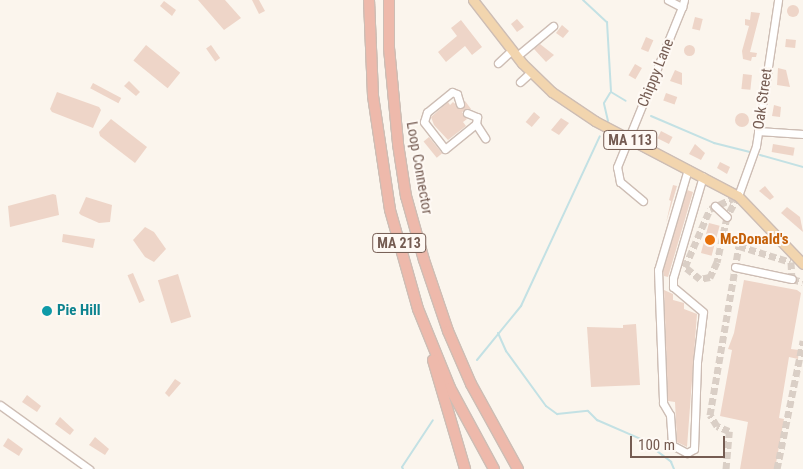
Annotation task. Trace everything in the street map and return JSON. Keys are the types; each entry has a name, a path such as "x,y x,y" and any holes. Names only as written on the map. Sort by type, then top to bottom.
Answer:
{"highway":[{"name":"MA 213","path":"369,0 373,96 379,151 390,210 418,309 450,388 494,469"},
{"name":"Loop Connector","path":"389,0 388,48 398,144 406,196 424,260 448,331 471,384 518,469"},
{"path":"418,309 465,469"}],"main road":[{"name":"MA 113","path":"473,0 531,72 578,111 738,196 803,264"}],"street":[{"name":"Chippy Lane","path":"643,201 618,178 617,167 683,3 668,0"},
{"name":"Oak Street","path":"738,196 754,159 778,0"},
{"path":"498,62 553,26"},
{"path":"520,82 531,72"},
{"path":"460,104 457,94 452,92 427,112 424,122 445,149 476,121"},
{"path":"467,113 476,121 485,138"},
{"path":"758,131 803,134"},
{"path":"688,169 658,270 663,403 670,415 672,445 687,453 694,449 696,362 703,312 673,286 673,278 703,176"},
{"path":"715,206 727,217"},
{"path":"735,267 792,279"},
{"path":"0,405 89,469"}],"building":[{"path":"198,0 225,0 241,18 224,30"},
{"path":"252,0 259,0 265,11 259,14"},
{"path":"164,1 176,10 172,16 160,6"},
{"path":"791,5 795,5 799,11 795,17 791,17 787,13 787,9"},
{"path":"751,12 760,13 750,52 757,53 756,57 752,57 751,61 743,59 742,51 749,26 745,25 745,19 750,20"},
{"path":"695,17 703,19 700,31 692,29"},
{"path":"517,19 524,27 517,32 511,24"},
{"path":"461,20 482,47 472,55 465,46 446,62 438,52 457,36 451,28"},
{"path":"562,25 569,31 563,38 556,33"},
{"path":"646,37 653,40 648,52 641,49"},
{"path":"786,39 796,40 795,48 785,47"},
{"path":"540,44 554,55 546,62 534,49"},
{"path":"689,44 695,50 689,56 683,50"},
{"path":"146,45 180,73 168,88 133,61"},
{"path":"211,45 220,58 215,62 206,48"},
{"path":"635,64 642,68 635,79 628,75"},
{"path":"778,68 786,70 790,87 777,85"},
{"path":"675,70 682,73 682,85 670,81"},
{"path":"743,74 752,75 750,90 741,89"},
{"path":"129,81 140,92 136,96 124,86"},
{"path":"93,83 121,98 118,103 90,88"},
{"path":"57,92 99,107 101,110 93,128 52,112 50,109"},
{"path":"666,93 677,97 675,105 663,101"},
{"path":"465,101 471,109 462,112 467,119 463,122 466,126 448,140 434,125 431,117 448,102 450,105 453,102 461,109"},
{"path":"774,105 781,107 780,117 772,116"},
{"path":"534,112 540,117 532,127 526,122"},
{"path":"739,113 745,113 749,120 745,127 739,127 735,123 735,117"},
{"path":"561,118 569,123 559,135 551,130"},
{"path":"111,119 147,147 135,163 100,136 99,132"},
{"path":"661,131 673,137 669,144 657,138"},
{"path":"429,137 442,153 437,158 424,141"},
{"path":"695,144 705,153 701,160 689,154"},
{"path":"773,144 795,148 793,156 772,152"},
{"path":"720,162 730,167 727,174 717,168"},
{"path":"673,185 677,186 666,223 671,201 669,200"},
{"path":"765,186 774,197 770,200 759,191"},
{"path":"687,190 693,192 668,277 664,276 663,271"},
{"path":"53,194 56,195 59,215 10,227 8,206"},
{"path":"86,197 112,205 110,222 99,223 79,213"},
{"path":"787,207 800,217 803,232 781,213"},
{"name":"McDonald's","path":"709,223 720,226 712,256 701,253"},
{"path":"145,227 154,232 166,249 154,262 145,257 133,240"},
{"path":"63,234 95,239 93,248 62,242"},
{"path":"133,273 145,301 139,303 127,275"},
{"path":"178,274 191,317 171,323 158,280"},
{"path":"744,280 797,290 801,293 791,349 799,350 798,359 789,357 779,418 784,419 775,469 740,469 748,422 720,416 732,350 728,349 734,333"},
{"path":"664,290 673,294 673,300 684,303 684,309 697,314 687,447 677,442 675,402 668,401"},
{"path":"636,324 640,385 591,387 587,327 623,328 623,325"},
{"path":"175,379 181,383 169,397 165,393"},
{"path":"27,395 41,406 37,412 22,402"},
{"path":"60,417 74,430 70,435 55,424"},
{"path":"95,437 109,449 105,455 89,445"},
{"path":"8,438 23,449 19,456 3,446"}],"waterway":[{"path":"583,0 607,22 611,92 626,101"},
{"path":"608,121 604,103 610,93"},
{"path":"651,116 714,143 750,152"},
{"path":"477,360 521,306 600,136"},
{"path":"760,155 803,167"},
{"path":"498,333 506,351 546,406 557,414 588,411 597,420 641,439 671,462 674,469"},
{"path":"403,469 402,467 433,420"}],"tunnel":[{"path":"738,196 727,217 717,262 710,277 700,279 685,267 710,209 738,196"},
{"path":"726,469 729,431 717,426 710,415 739,246 791,262 792,279 803,282"},
{"path":"777,469 803,341"}],"place":[{"name":"McDonald's","path":"710,240"},
{"name":"Pie Hill","path":"47,311"}]}
